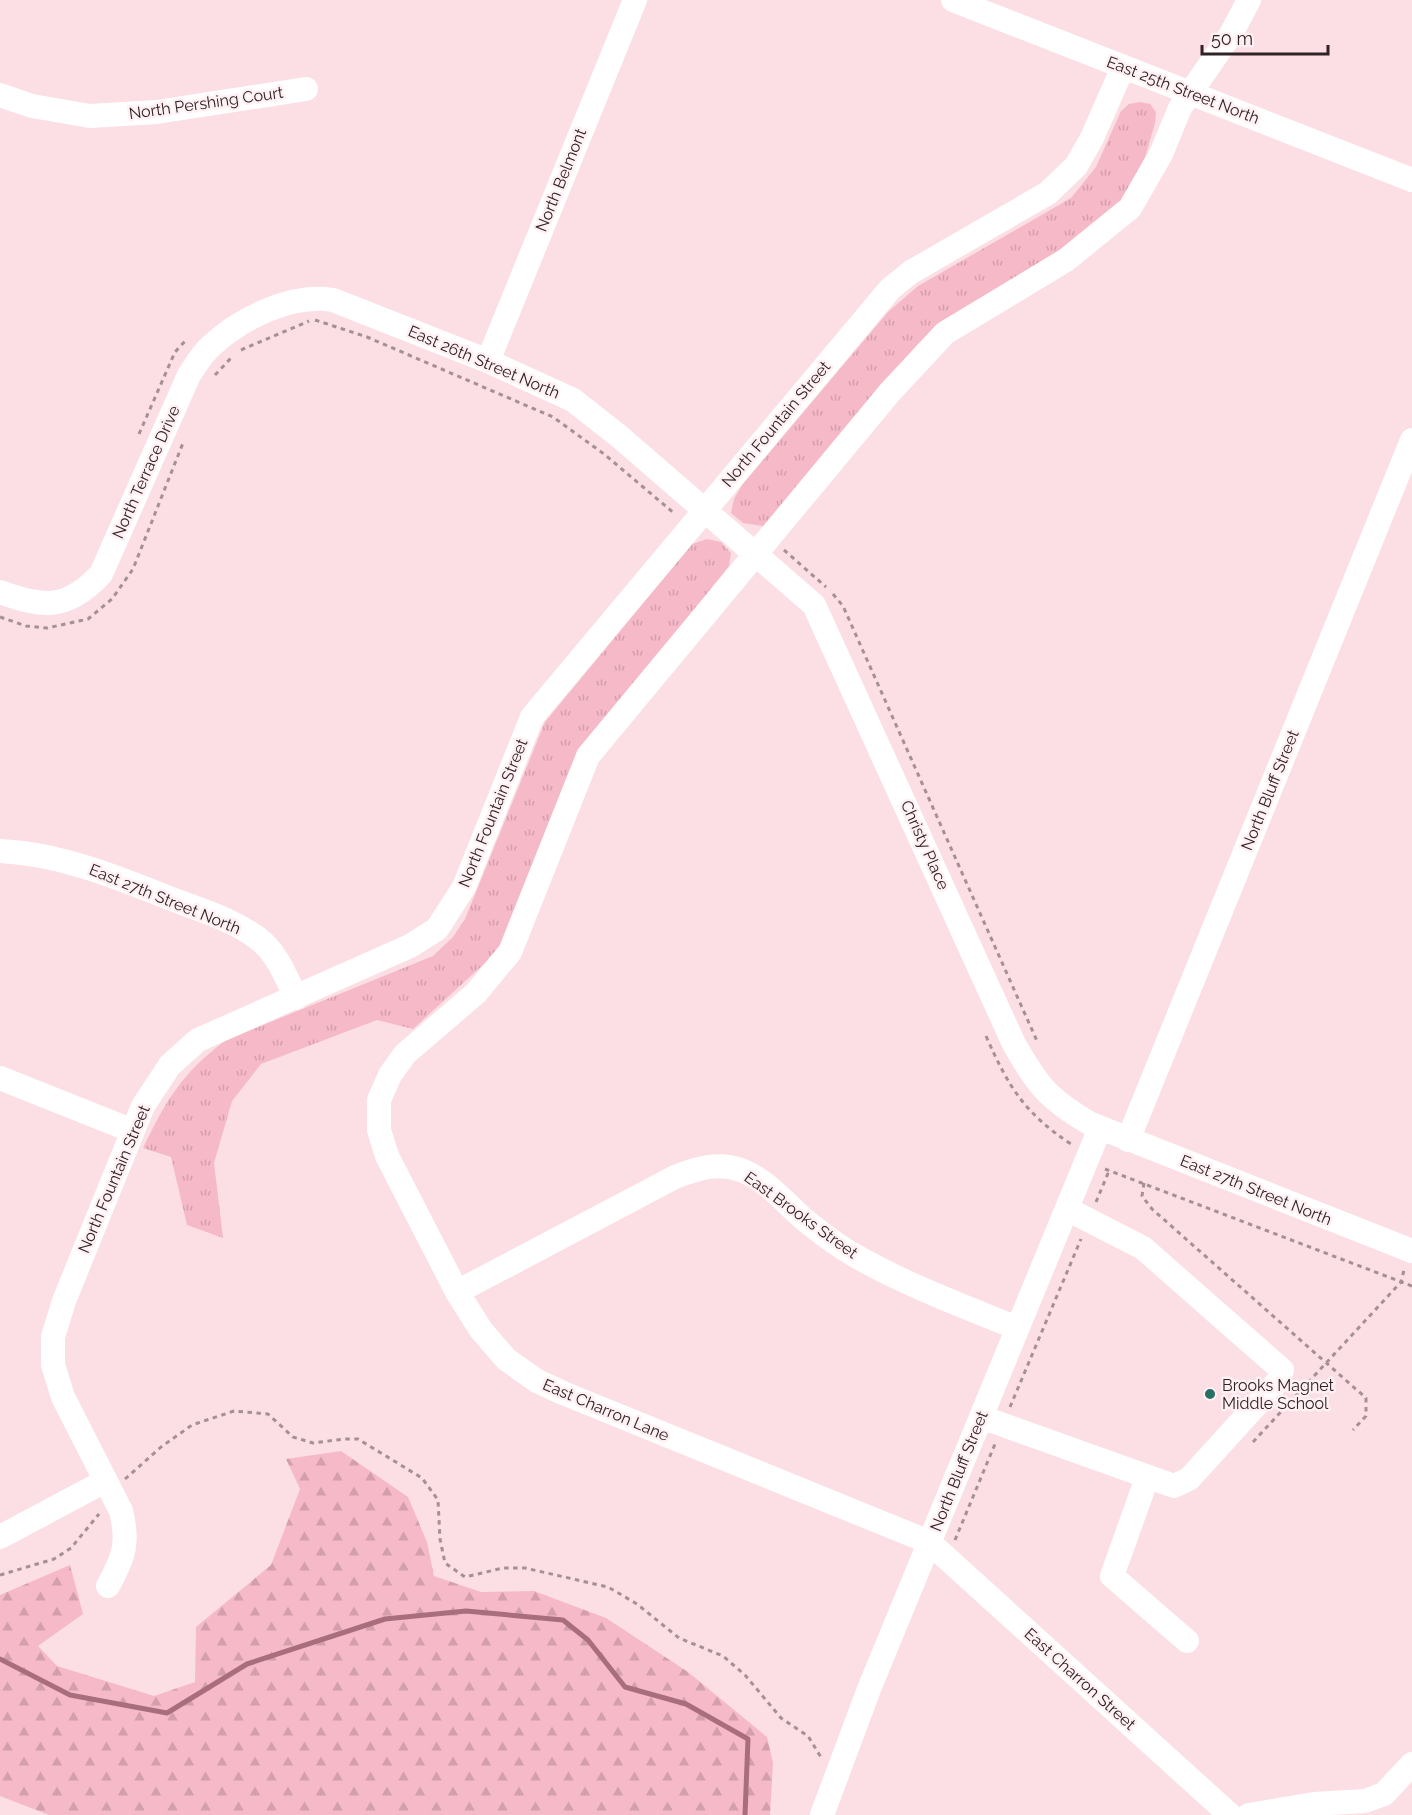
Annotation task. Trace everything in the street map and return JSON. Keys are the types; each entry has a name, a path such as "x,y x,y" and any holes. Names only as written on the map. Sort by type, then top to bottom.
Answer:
{"street":[{"name":"North Belmont","path":"488,361 635,0"},
{"name":"East 25th Street North","path":"953,0 1412,180"},
{"path":"762,546 891,392 945,333 1066,260 1130,208 1161,154 1180,108 1231,34 1249,0"},
{"name":"North Fountain Street","path":"108,1586 123,1559 126,1531 113,1481 63,1397 53,1365 53,1337 64,1301 143,1106 170,1065 198,1041 410,946 437,929 464,887 532,717 890,289 911,272 1048,193 1076,166 1092,138 1123,67"},
{"name":"North Pershing Court","path":"0,95 32,106 90,116 157,112 306,89"},
{"name":"East 26th Street North","path":"239,325 297,300 316,297 333,300 488,361 573,400 697,519 762,546"},
{"name":"North Terrace Drive","path":"0,592 45,604 61,602 83,593 102,574 189,375 209,347 239,325"},
{"name":"North Bluff Street","path":"1128,1140 1412,440"},
{"name":"East Charron Lane","path":"762,546 588,756 510,952 476,993 405,1054 379,1100 379,1130 387,1156 457,1292 481,1330 506,1359 537,1381 941,1543"},
{"name":"Christy Place","path":"762,546 814,605 1014,1044 1037,1083 1064,1108 1100,1128"},
{"name":"East 27th Street North","path":"0,851 28,852 98,870 226,920 256,937 275,955 296,998"},
{"path":"0,1078 133,1131"},
{"name":"North Bluff Street","path":"822,1815 869,1689 941,1543 992,1421 1017,1328 1100,1128"},
{"name":"East 27th Street North","path":"1100,1128 1412,1251"},
{"name":"East Brooks Street","path":"457,1292 675,1177 701,1167 724,1165 743,1171 763,1183 806,1221 853,1255 918,1287 1017,1328"},
{"path":"992,1421 1174,1486 1189,1479 1258,1406 1279,1380 1282,1370 1143,1248 1066,1209"},
{"path":"1147,1478 1112,1576 1186,1641"},
{"path":"0,1537 113,1481"},
{"name":"East Charron Street","path":"941,1543 1230,1815"},
{"path":"1249,1815 1314,1804 1365,1801 1383,1794 1412,1764"}],"path":[{"path":"214,376 236,352 312,319 368,337 552,417 697,519"},
{"path":"138,436 175,352 189,338"},
{"path":"0,617 26,626 47,628 88,619 112,599 133,569 184,439"},
{"path":"762,546 819,578 843,606 1039,1045"},
{"path":"982,1026 1009,1085 1043,1126 1109,1171 1412,1286"},
{"path":"941,1543 992,1421 1089,1220 1109,1171"},
{"path":"1143,1184 1142,1196 1152,1209 1366,1398 1366,1416 1353,1430"},
{"path":"113,1481 192,1425 234,1411 268,1414 293,1437 313,1443 344,1438 358,1439 422,1478 438,1500 440,1539 446,1563 465,1577 503,1568 525,1568 608,1587 637,1604 679,1638 723,1656 746,1675 781,1718 808,1736 822,1757 825,1768"},
{"path":"0,1575 54,1559 71,1548 102,1511"}],"green space":[{"path":"1140,102 1150,104 1156,112 1155,123 1145,158 1129,195 1061,255 936,329 917,345 768,527 743,523 731,513 734,499 742,485 888,312 918,286 1071,198 1096,167 1121,111 1129,104"},
{"path":"707,539 721,542 731,553 729,566 581,751 502,943 485,963 413,1029 377,1020 261,1064 232,1101 214,1163 223,1238 187,1225 171,1157 143,1148 168,1101 186,1076 226,1040 433,956 453,937 465,919 545,722 692,544"},
{"path":"341,1451 408,1497 427,1542 434,1576 481,1592 534,1591 606,1618 688,1672 767,1737 773,1763 770,1815 49,1815 0,1796 0,1595 70,1565 83,1614 38,1646 57,1666 154,1696 195,1682 196,1627 271,1565 300,1489 286,1459"}],"waterway":[{"path":"0,1659 70,1695 167,1713 247,1664 385,1619 466,1611 563,1620 588,1640 625,1687 686,1704 748,1739 745,1815"}],"place":[{"name":"Brooks Magnet Middle School","path":"1210,1394"}]}
